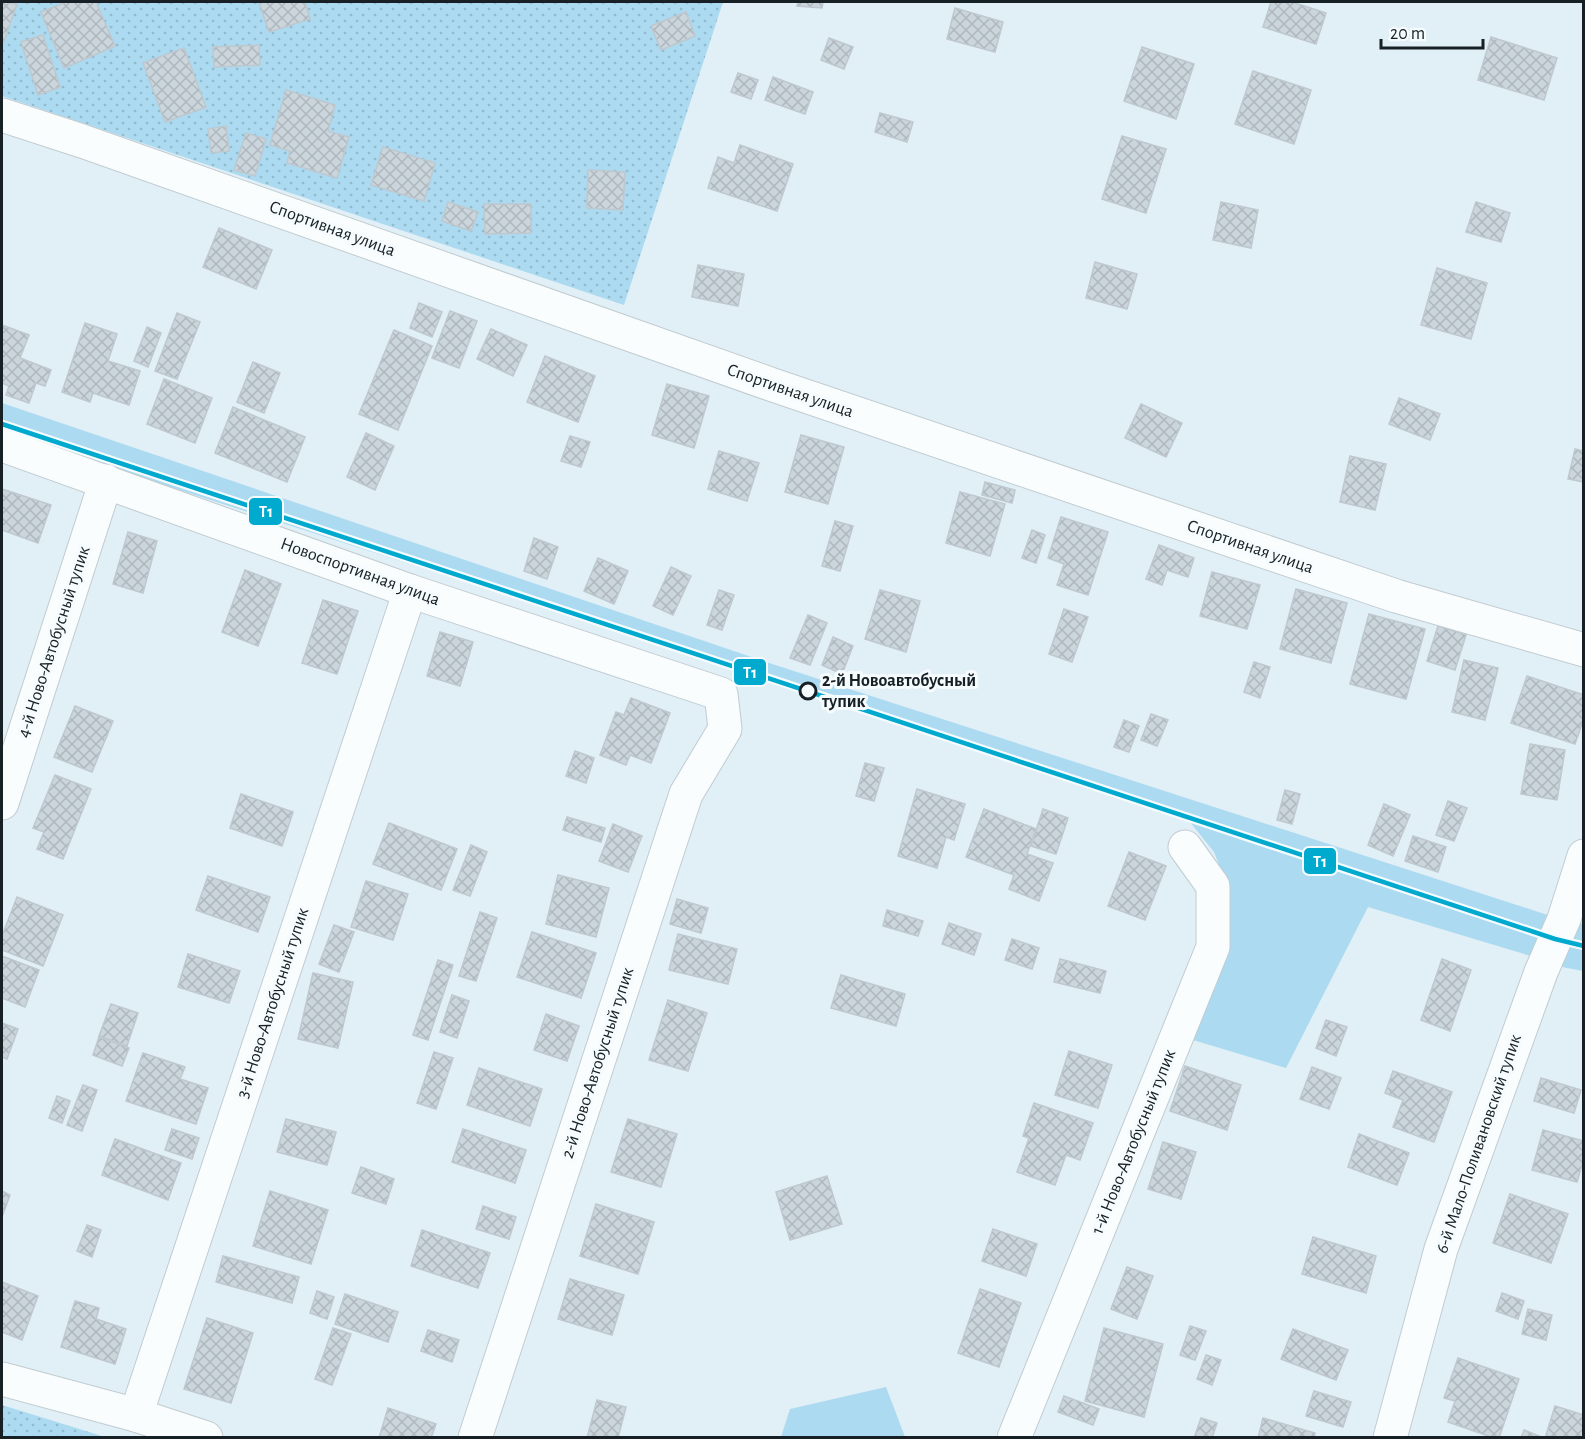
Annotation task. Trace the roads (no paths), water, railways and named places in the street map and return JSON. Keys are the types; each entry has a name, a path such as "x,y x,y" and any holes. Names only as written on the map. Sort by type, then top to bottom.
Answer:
{"street":[{"name":"Спортивная улица","path":"2,115 82,141 773,385 1396,596 1584,650"},
{"name":"Новоспортивная улица","path":"2,445 410,591 720,694"},
{"name":"4-й Ново-Автобусный тупик","path":"2,803 106,481"},
{"name":"3-й Ново-Автобусный тупик","path":"136,1415 410,591"},
{"name":"2-й Ново-Автобусный тупик","path":"475,1437 686,794 725,729 720,694"},
{"name":"1-й Ново-Автобусный тупик","path":"1014,1437 1213,947 1213,886 1185,847"},
{"name":"6-й Мало-Поливановский тупик","path":"1390,1437 1442,1249 1541,972 1564,919 1584,856"},
{"path":"2,1379 136,1415 206,1437"}],"place":[{"name":"2-й Новоавтобусный тупик","path":"808,691"}]}
